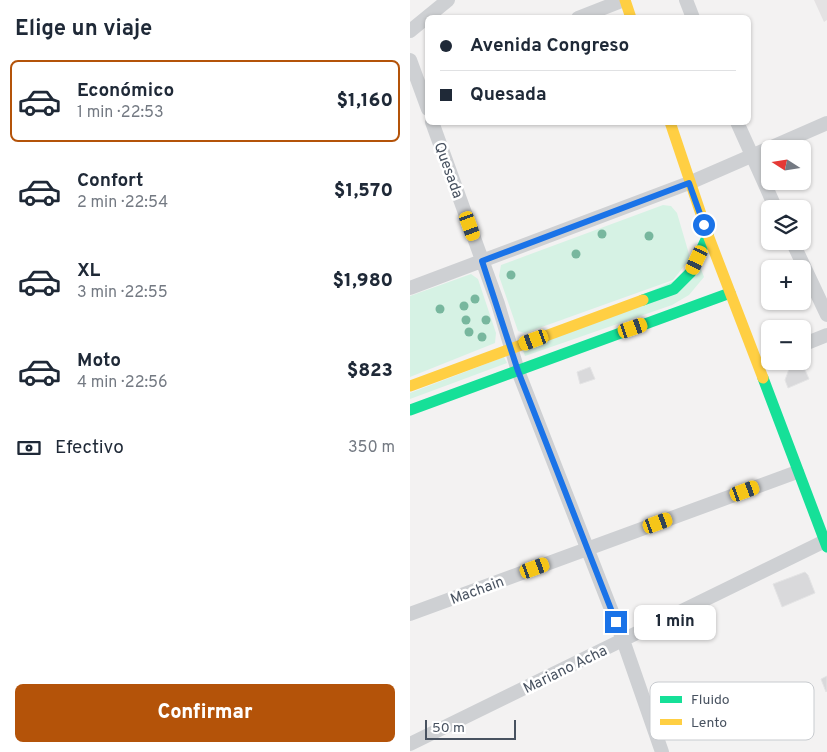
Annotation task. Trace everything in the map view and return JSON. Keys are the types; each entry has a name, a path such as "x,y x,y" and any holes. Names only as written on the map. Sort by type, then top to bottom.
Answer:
{"main road":[{"path":"624,0 631,15"},
{"path":"671,125 682,155 689,183 756,366 826,543"},
{"path":"410,386 674,289 691,272 708,235"},
{"path":"410,410 730,293"}],"street":[{"path":"430,15 448,0"},
{"path":"586,15 624,0"},
{"path":"686,0 692,15"},
{"path":"410,31 425,19"},
{"path":"410,60 425,99"},
{"path":"410,288 689,183 827,124"},
{"name":"Quesada","path":"433,125 482,261 518,371 588,548 650,718"},
{"path":"738,125 772,200"},
{"path":"796,250 827,315"},
{"path":"811,341 827,335"},
{"path":"756,366 761,364"},
{"name":"Machain","path":"410,614 798,472"},
{"name":"Mariano Acha","path":"410,744 826,543"},
{"name":"Quesada","path":"658,740 662,752"}],"shaded area":[{"path":"814,0 827,0 827,20 824,22"}],"green space":[{"path":"663,205 671,206 677,213 689,254 689,260 673,280 525,333 518,331 499,276 501,265"},
{"path":"701,269 704,277 689,295 672,305 525,356 522,348"},
{"path":"471,274 478,279 496,333 495,343 410,377 410,296"},
{"path":"504,357 507,363 410,399 410,393"}],"building":[{"path":"590,367 595,379 580,384 577,372"},
{"path":"789,370 805,370 809,379 788,388 785,380"},
{"path":"805,572 815,593 782,607 773,584"},
{"path":"827,676 827,691 826,692 821,679"}],"traffic: fast":[{"path":"643,300 674,289 691,272 708,235"},
{"path":"410,410 730,293"},
{"path":"763,378 827,547"}],"traffic: slow":[{"path":"625,0 630,15"},
{"path":"671,125 708,235 763,378"},
{"path":"410,386 643,300"}],"route":[{"path":"616,622 518,371 498,304 482,261 689,183 704,225"}]}
